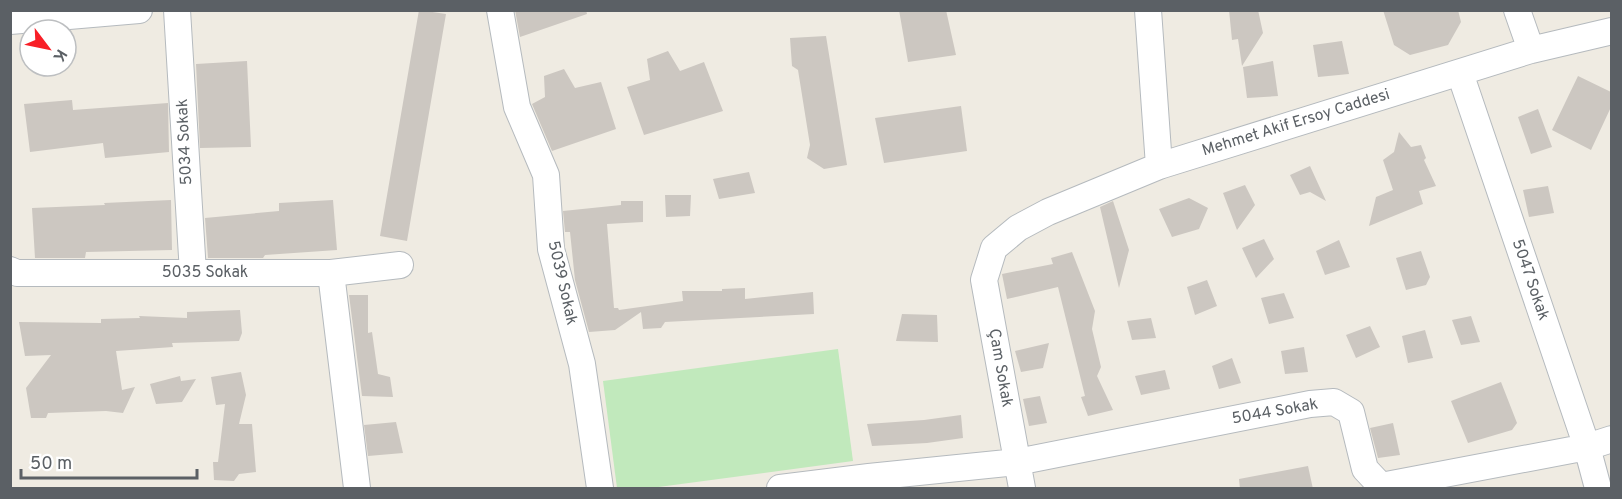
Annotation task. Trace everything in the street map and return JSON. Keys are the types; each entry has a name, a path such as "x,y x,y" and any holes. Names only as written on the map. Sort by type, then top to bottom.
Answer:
{"street":[{"path":"10,21 139,10"},
{"name":"5034 Sokak","path":"177,10 193,273"},
{"name":"5039 Sokak","path":"500,10 517,107 546,175 551,249 582,364 600,489"},
{"path":"1148,10 1159,166"},
{"path":"1517,10 1531,50"},
{"name":"Mehmet Akif Ersoy Caddesi","path":"994,248 1018,228 1048,212 1159,166 1531,50 1611,31"},
{"name":"5047 Sokak","path":"1460,73 1587,447 1598,489"},
{"name":"Çam Sokak","path":"994,248 984,280 1022,489"},
{"name":"5035 Sokak","path":"10,270 17,273 331,273 400,265"},
{"path":"331,273 357,489"},
{"name":"5044 Sokak","path":"1017,462 1310,404 1334,402 1351,412 1365,469 1381,486 1587,447"},
{"path":"1587,447 1611,439"},
{"path":"780,489 869,477 1017,462"}],"green space":[{"path":"838,349 853,461 651,488 617,488 603,381"}],"building":[{"path":"419,10 446,14 407,241 380,236"},
{"path":"515,10 586,10 587,14 520,37"},
{"path":"899,10 946,10 956,55 908,62"},
{"path":"1229,10 1258,10 1263,33 1242,66 1238,39 1232,40"},
{"path":"1383,10 1458,10 1461,22 1448,45 1410,55 1394,45"},
{"path":"826,36 847,165 824,169 807,158 810,145 798,70 792,66 790,38"},
{"path":"1342,41 1349,74 1318,77 1313,45"},
{"path":"668,51 680,71 704,62 723,111 644,135 627,87 650,80 647,59"},
{"path":"247,61 251,147 200,148 196,64"},
{"path":"1273,61 1278,96 1247,98 1243,67"},
{"path":"564,69 575,88 601,82 616,129 552,151 532,104 545,97 544,76"},
{"path":"1578,76 1611,92 1611,107 1591,150 1552,130"},
{"path":"72,100 73,110 168,103 169,152 105,158 103,143 30,152 24,104"},
{"path":"961,106 967,151 884,163 875,118"},
{"path":"1538,109 1552,147 1531,154 1518,117"},
{"path":"1399,132 1411,147 1421,145 1426,158 1424,160 1436,186 1419,191 1423,204 1369,226 1376,197 1393,190 1383,160 1394,152"},
{"path":"1310,166 1326,201 1310,192 1300,195 1290,175"},
{"path":"749,172 755,193 719,199 713,179"},
{"path":"1245,185 1255,205 1237,230 1223,193"},
{"path":"1548,186 1554,213 1529,217 1523,190"},
{"path":"665,195 691,195 690,216 666,217"},
{"path":"1189,198 1208,208 1199,229 1172,237 1159,209"},
{"path":"171,200 172,250 86,252 85,258 35,258 32,208"},
{"path":"333,200 337,250 265,255 263,258 208,258 205,218 279,211 279,203"},
{"path":"621,201 643,201 643,222 607,224 614,308 619,310 683,301 682,291 722,291 722,289 745,288 745,299 813,292 814,314 665,322 661,328 643,329 641,312 615,330 589,332 575,280 570,232 565,232 563,211 621,205"},
{"path":"1113,201 1129,250 1119,288 1100,207"},
{"path":"1264,239 1274,259 1256,278 1242,248"},
{"path":"1339,240 1350,267 1325,275 1316,251"},
{"path":"1421,251 1430,277 1426,285 1406,290 1396,258"},
{"path":"1072,252 1095,311 1092,329 1101,367 1097,376 1113,410 1088,416 1081,397 1085,396 1058,287 1007,299 1002,274 1053,264 1051,258"},
{"path":"1207,280 1217,306 1195,315 1187,287"},
{"path":"1284,293 1294,318 1269,324 1261,298"},
{"path":"349,295 368,295 368,333 372,332 378,374 390,377 393,397 362,396"},
{"path":"240,310 242,333 239,341 172,343 173,347 116,351 122,390 135,387 123,413 106,411 48,413 46,418 31,418 26,388 51,355 25,356 19,322 101,323 101,319 140,318 139,316 187,318 187,312"},
{"path":"902,314 937,315 938,342 896,341"},
{"path":"1471,316 1480,342 1461,345 1452,320"},
{"path":"1151,318 1156,338 1132,340 1127,321"},
{"path":"1370,326 1380,347 1356,358 1346,335"},
{"path":"1425,330 1433,358 1408,363 1402,336"},
{"path":"1049,343 1043,368 1021,372 1015,351"},
{"path":"1304,347 1308,372 1285,374 1281,351"},
{"path":"1232,358 1241,383 1219,389 1212,366"},
{"path":"1165,370 1170,389 1141,395 1135,376"},
{"path":"241,372 246,395 239,424 252,424 256,472 239,474 234,481 214,480 213,462 218,462 225,404 216,405 211,377"},
{"path":"180,376 181,381 196,379 182,402 156,404 150,384"},
{"path":"1501,382 1517,423 1512,430 1468,443 1451,401"},
{"path":"1040,396 1047,423 1029,426 1023,399"},
{"path":"961,415 963,438 927,443 872,446 867,424 924,420"},
{"path":"396,422 403,453 368,456 364,425"},
{"path":"1393,423 1400,455 1378,458 1370,428"},
{"path":"1308,466 1313,489 1240,489 1239,479"}]}
